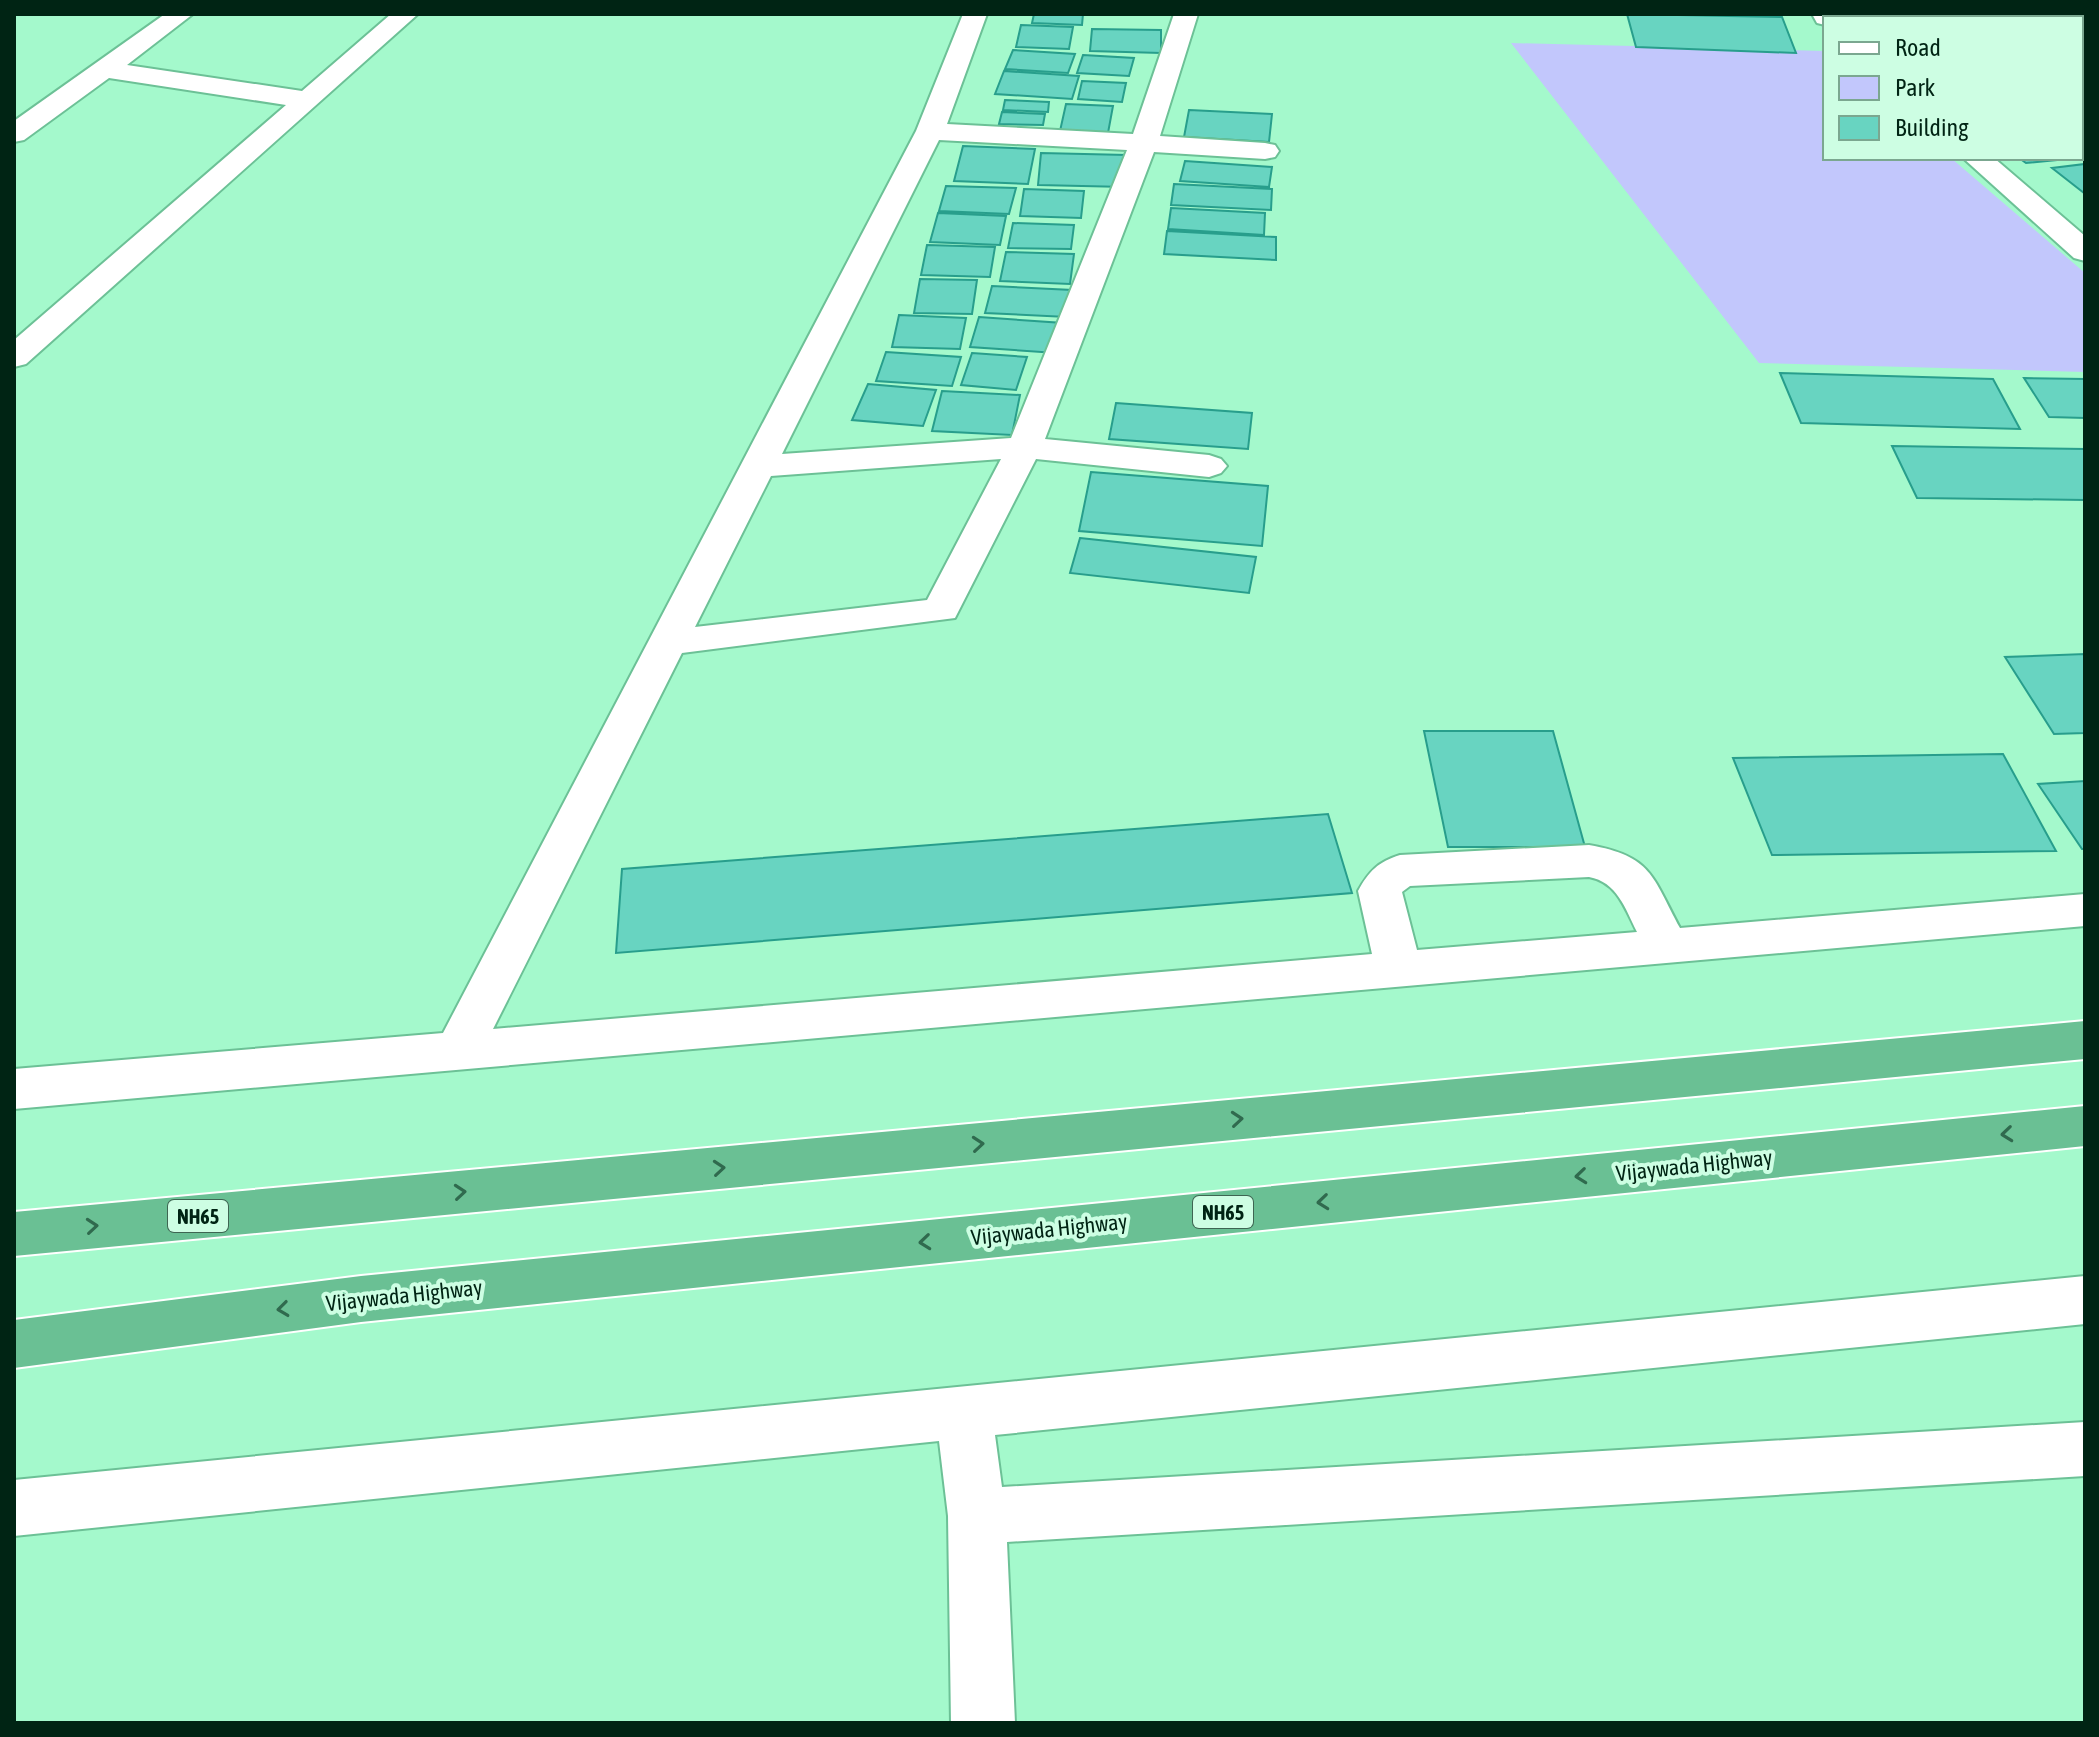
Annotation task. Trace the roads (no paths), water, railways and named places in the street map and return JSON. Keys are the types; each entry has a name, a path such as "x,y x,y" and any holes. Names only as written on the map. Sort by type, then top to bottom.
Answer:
{"highway":[{"name":"NH65","path":"14,1234 2085,1040"},
{"name":"Vijaywada Highway","path":"14,1344 361,1299 2085,1126"}],"street":[{"path":"14,134 181,14"},
{"path":"14,357 406,14"},
{"path":"459,1048 930,131 975,14"},
{"path":"668,642 941,610 1025,447 1144,143 1186,14"},
{"path":"102,69 309,100"},
{"path":"930,131 1265,151"},
{"path":"1979,160 2085,252"},
{"path":"759,466 1025,447 1209,466"},
{"path":"1398,969 1380,891 1386,881 1400,871 1589,861 1612,865 1631,878 1667,946"},
{"path":"14,1089 459,1048 2085,910"},
{"path":"14,1508 2085,1300"},
{"path":"964,1412 977,1516 983,1723"},
{"path":"977,1516 2085,1449"}]}
